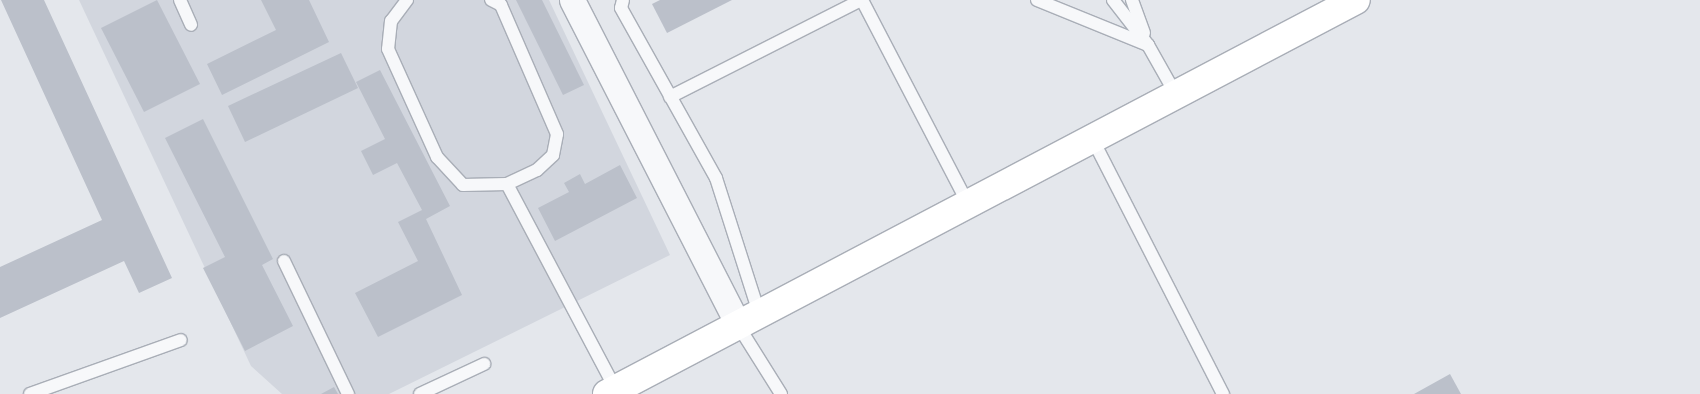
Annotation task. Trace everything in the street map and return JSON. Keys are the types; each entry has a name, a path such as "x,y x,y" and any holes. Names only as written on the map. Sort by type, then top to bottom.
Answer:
{"main road":[{"path":"612,392 750,321 1175,93 1356,0"}],"street":[{"path":"572,0 750,321"}],"lane":[{"path":"180,0 191,25"},
{"path":"407,0 391,21 388,48 437,158 464,185 507,184 537,170 553,155 557,134 501,6 491,0"},
{"path":"623,0 621,8 716,178 750,321 782,394"},
{"path":"670,97 862,0 968,204"},
{"path":"1038,0 1148,45"},
{"path":"1112,0 1148,45 1175,93"},
{"path":"1132,0 1148,45"},
{"path":"1092,138 1222,394"},
{"path":"507,184 612,392"},
{"path":"284,261 348,394"},
{"path":"30,394 182,340"},
{"path":"420,394 484,364"}],"shaded area":[{"path":"79,0 549,0 670,255 389,394 282,394 251,366"}],"building":[{"path":"1,0 44,0 172,278 139,293 124,261 0,318 0,267 102,220"},
{"path":"157,0 200,84 144,112 101,28"},
{"path":"261,0 309,0 329,42 222,95 207,64 276,30"},
{"path":"516,0 542,0 584,85 563,95"},
{"path":"660,0 732,0 667,33 652,4"},
{"path":"341,53 358,88 245,142 228,106"},
{"path":"380,70 450,206 426,219 462,295 378,337 355,293 418,261 398,222 422,210 397,163 373,175 361,151 385,139 356,82"},
{"path":"203,119 273,259 262,265 293,326 245,351 203,268 225,257 165,138"},
{"path":"620,165 637,198 555,241 538,208 569,192 564,183 580,174 585,184"},
{"path":"1450,374 1461,394 1414,394"},
{"path":"334,387 338,394 321,394"}]}
